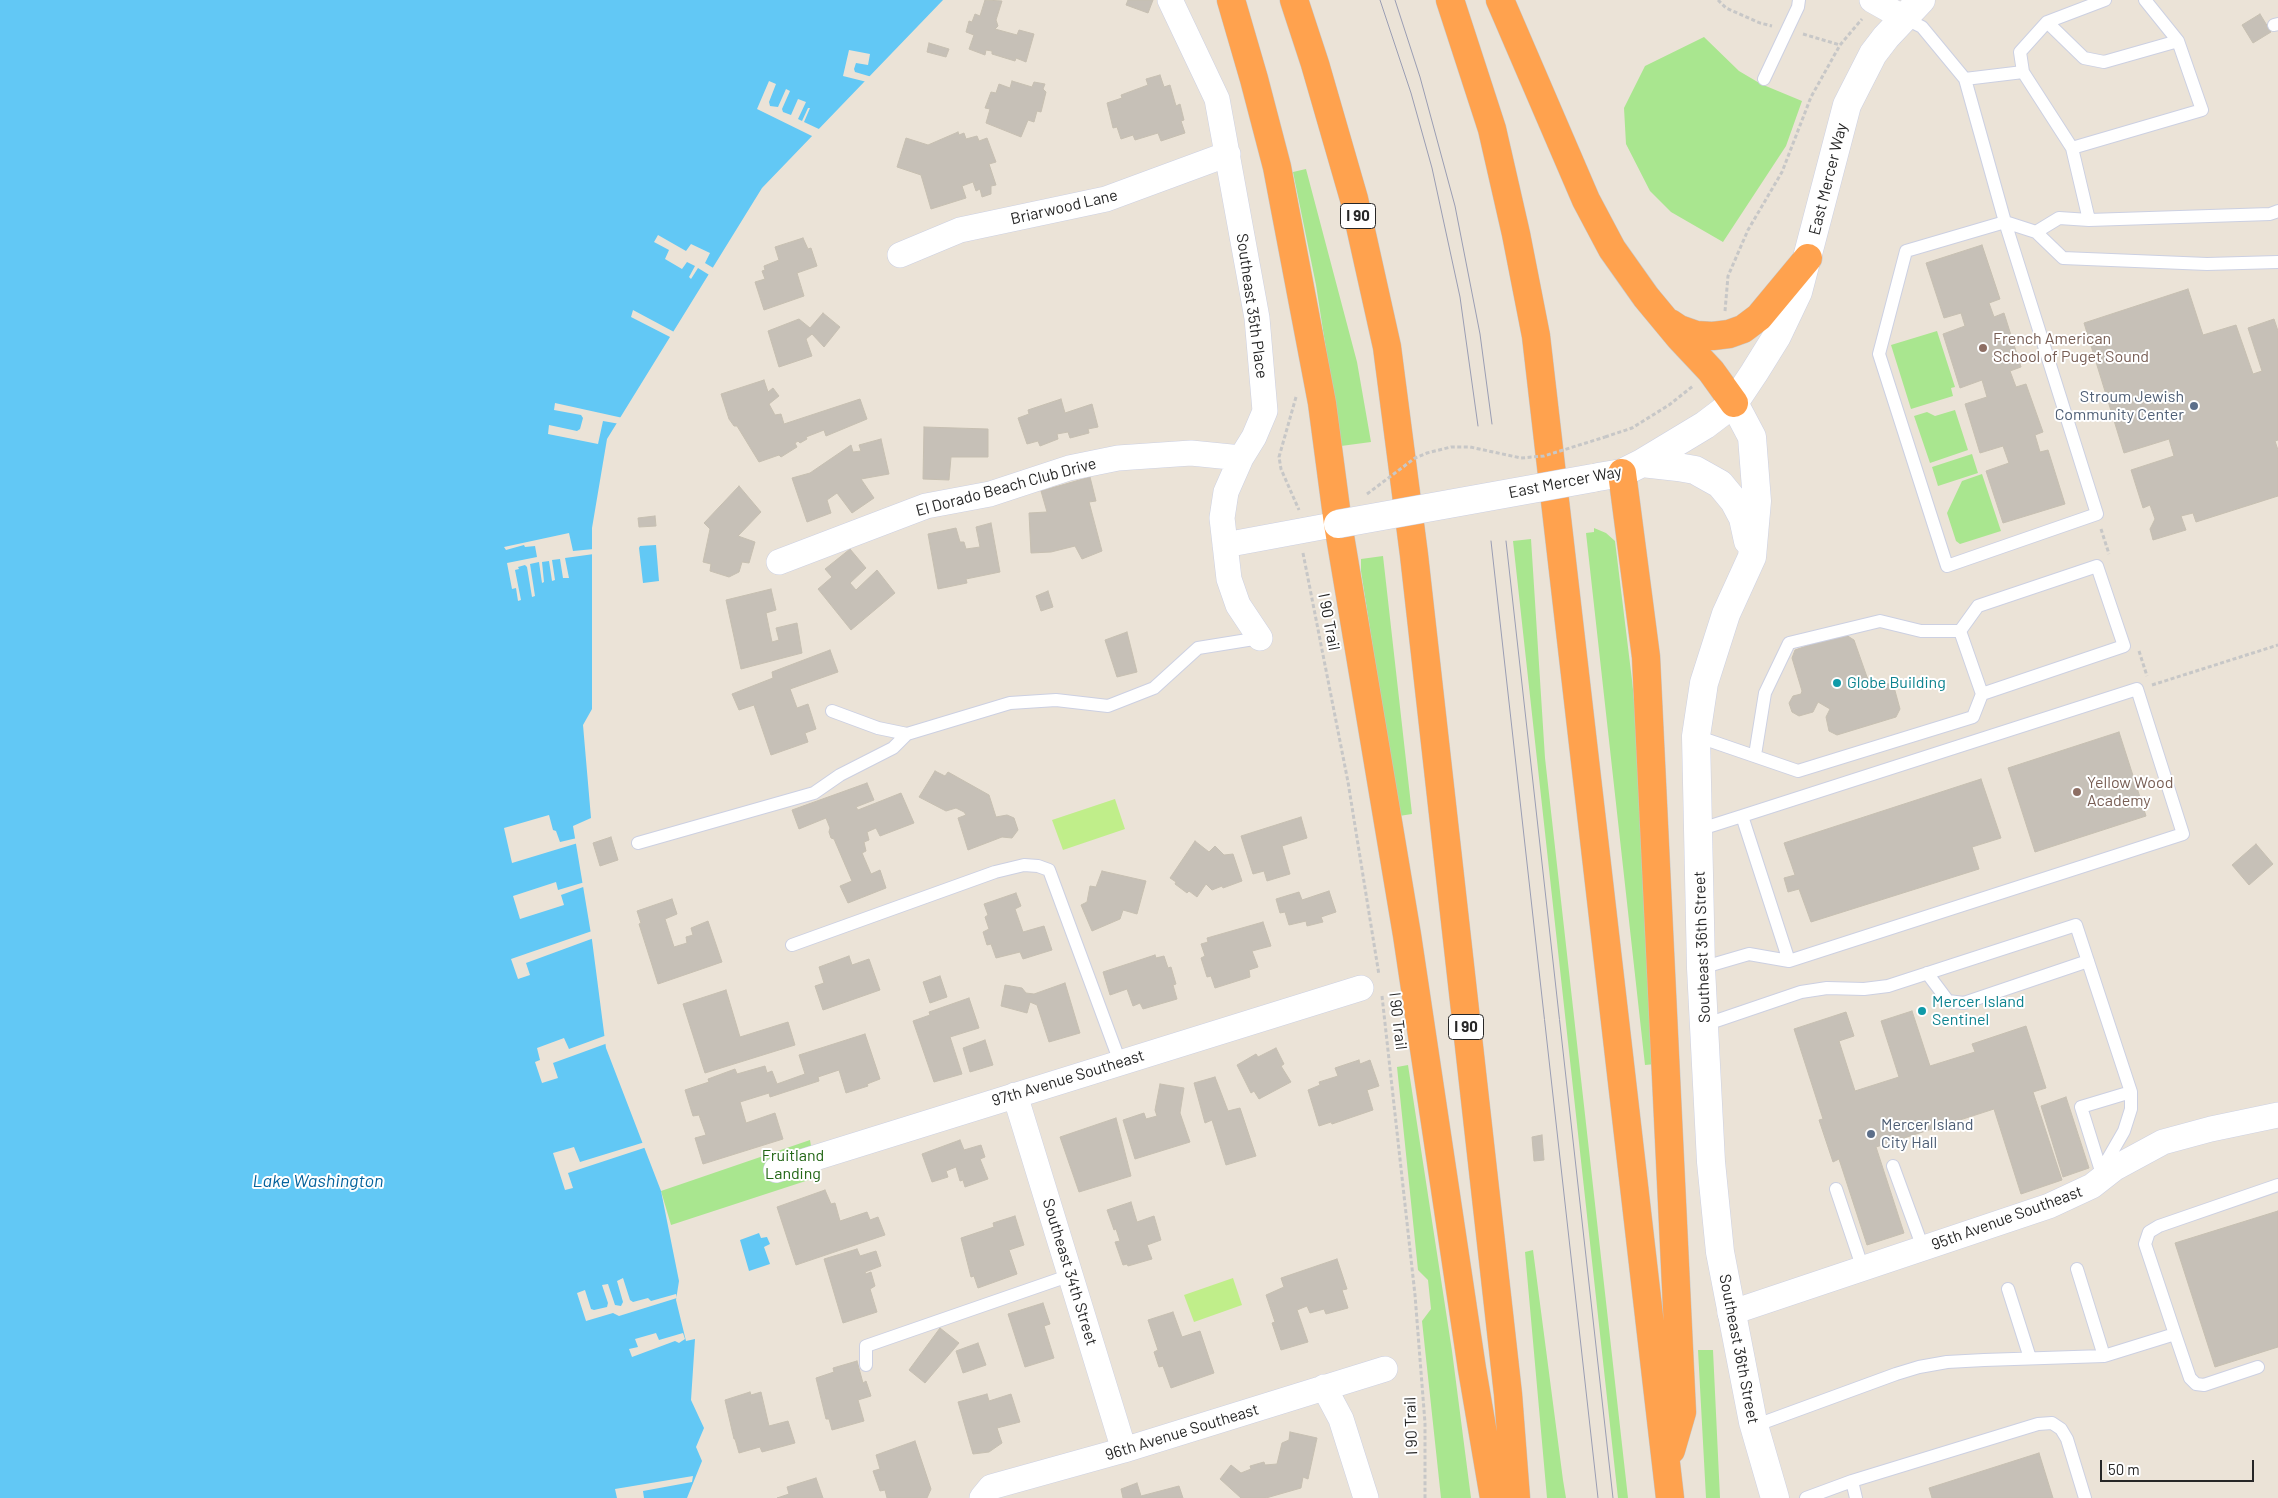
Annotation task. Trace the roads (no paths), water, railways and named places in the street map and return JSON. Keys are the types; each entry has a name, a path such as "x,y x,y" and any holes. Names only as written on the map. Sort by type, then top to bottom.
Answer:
{"highway":[{"path":"1231,0 1277,167 1322,403 1338,524 1406,935 1472,1369 1494,1498"},
{"name":"I 90","path":"1294,0 1318,73 1354,199 1387,347 1416,574 1508,1394 1516,1498"},
{"path":"1450,0 1492,129 1516,234 1536,336 1668,1461 1670,1498"},
{"path":"1500,0 1586,200 1612,249 1665,320 1711,371 1734,403"},
{"path":"1665,320 1679,329 1696,335 1713,336 1737,331 1759,317 1808,258"},
{"path":"1632,468 1646,657 1682,1412 1668,1461"}],"street":[{"name":"Southeast 35th Place","path":"1170,0 1217,99 1257,318 1265,411 1226,492 1222,518 1229,579 1238,605 1260,638"},
{"path":"1873,2 1912,9"},
{"name":"East Mercer Way","path":"1225,544 1593,478 1632,468 1705,426 1734,403 1777,336 1798,292 1846,105 1873,54 1912,9"},
{"name":"Briarwood Lane","path":"900,255 960,230 1106,199 1228,154"},
{"name":"Southeast 36th Street","path":"1734,403 1752,437 1757,502 1752,557 1726,614 1704,683 1696,736 1701,968 1712,1171 1720,1252 1730,1313 1754,1426 1775,1498"},
{"name":"El Dorado Beach Club Drive","path":"779,562 926,506 990,494 1069,468 1118,458 1191,453 1241,458"},
{"path":"1632,468 1678,466 1695,470 1720,484 1734,501 1743,518 1752,557"},
{"name":"97th Avenue Southeast","path":"776,1170 1120,1062 1374,988"},
{"name":"Southeast 34th Street","path":"1015,1095 1124,1450"},
{"name":"95th Avenue Southeast","path":"1730,1313 2049,1206 2163,1142 2211,1129 2278,1115"},
{"name":"96th Avenue Southeast","path":"982,1498 992,1487 1124,1450 1385,1369"},
{"path":"1324,1387 1341,1419 1366,1498"}],"lane":[{"path":"1764,78 1798,7 1799,0"},
{"path":"2089,220 2072,148 2023,72 2020,52 2047,22 2105,0"},
{"path":"2072,148 2202,110 2178,41 2145,0"},
{"path":"1912,9 1922,27 1966,79 2005,222 2097,514 1947,566 1879,354 1906,251 2005,222 2036,232 2063,258 2207,264 2278,262"},
{"path":"2047,22 2084,58 2104,62 2178,41"},
{"path":"1966,79 2023,72"},
{"path":"2036,232 2059,218 2089,220 2270,214 2278,211"},
{"path":"1960,630 1978,606 2097,566 2124,646 1982,694"},
{"path":"1755,755 1765,693 1789,643 1880,621 1921,632 1960,630"},
{"path":"1696,736 1798,771 1973,717 1982,694 1960,630"},
{"path":"638,843 814,793 840,775 893,748 907,734 1010,703 1056,700 1108,706 1154,688 1198,648 1260,638"},
{"path":"1698,830 2137,689 2183,834 1789,960 1749,954 1701,968"},
{"path":"832,711 878,728 907,734"},
{"path":"1742,816 1789,960"},
{"path":"792,945 995,872 1024,865 1038,866 1049,870 1120,1062"},
{"path":"1704,1026 1802,992 1827,988 1864,989 1888,986 2076,925 2131,1092 2131,1109 2124,1131 2097,1178"},
{"path":"1927,973 1948,1001 1964,1004 2088,961"},
{"path":"2097,1178 2081,1107 2131,1092"},
{"path":"1893,1166 1922,1248"},
{"path":"2258,1367 2204,1385 2196,1384 2190,1378 2146,1244 2149,1232 2159,1226 2278,1185"},
{"path":"1836,1189 1863,1269"},
{"path":"2078,1269 2104,1356"},
{"path":"866,1365 866,1346 1070,1275"},
{"path":"2008,1289 2030,1358"},
{"path":"1754,1426 1919,1367 1947,1362 2104,1356 2175,1334"},
{"path":"1806,1498 1852,1481 2038,1424 2052,1423 2061,1429 2066,1439 2085,1498"},
{"path":"1852,1481 1856,1498"}],"water":[{"name":"Lake Washington","path":"0,0 943,0 762,188 607,439 592,528 592,709 583,725 591,818 573,826 592,940 606,1048 661,1191 679,1281 676,1300 686,1341 695,1339 691,1400 704,1428 696,1447 702,1461 687,1498 0,1498"},
{"path":"656,545 659,581 643,583 639,548 640,546"},
{"path":"759,1233 761,1238 767,1237 770,1244 764,1247 770,1264 749,1271 740,1240"}],"tram line":[{"path":"1380,0 1411,93 1432,168 1460,297 1478,426"},
{"path":"1395,0 1420,77 1455,206 1480,334 1492,424"},
{"path":"1491,541 1598,1498"},
{"path":"1506,541 1613,1498"}],"place":[{"name":"French American School of Puget Sound","path":"1983,348"},
{"name":"Stroum Jewish Community Center","path":"2194,406"},
{"name":"Globe Building","path":"1837,683"},
{"name":"Yellow Wood Academy","path":"2077,792"},
{"name":"Mercer Island Sentinel","path":"1922,1011"},
{"name":"Mercer Island City Hall","path":"1871,1134"}],"park label":[{"name":"Fruitland Landing","path":"793,1165"}]}
